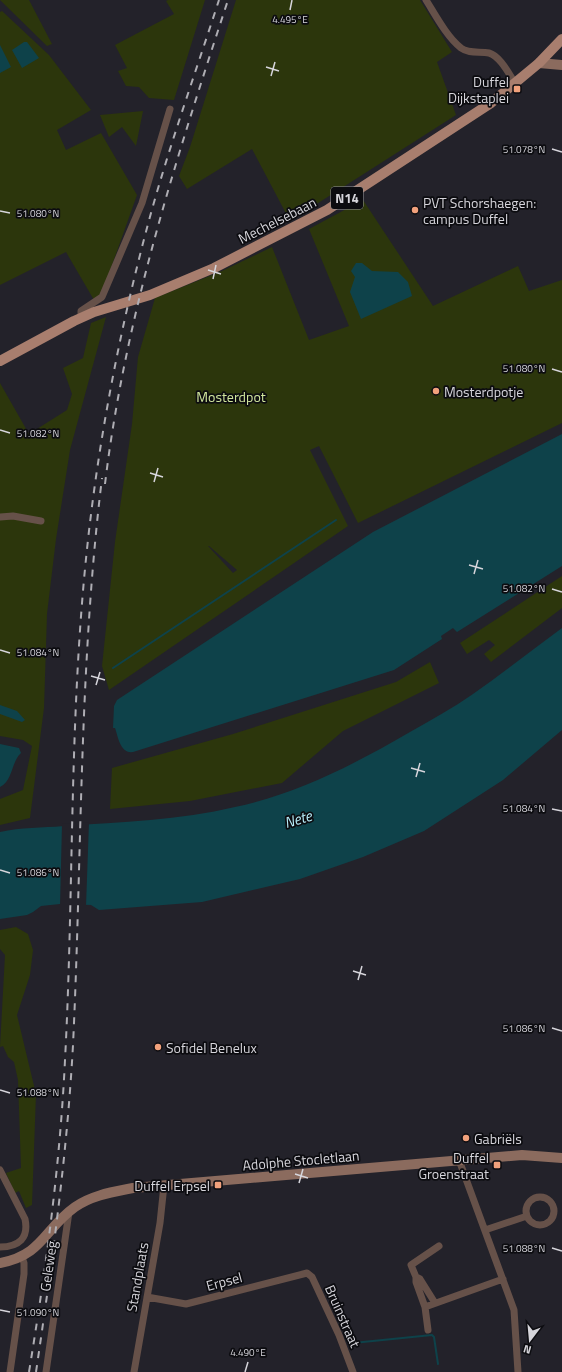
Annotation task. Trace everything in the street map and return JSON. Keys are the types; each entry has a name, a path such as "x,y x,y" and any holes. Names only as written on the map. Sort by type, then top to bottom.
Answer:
{"main road":[{"name":"Mechelsebaan","path":"0,361 81,318 165,289 214,268 327,210 469,118 516,83 562,39"}],"street":[{"path":"426,0 440,22 461,48 467,51 489,53 496,56 516,83"},
{"path":"538,63 562,65"},
{"name":"Mechelsebaan","path":"81,318 81,311 102,297 142,203 170,109"},
{"path":"0,517 13,516 41,521"},
{"name":"Adolphe Stocletlaan","path":"22,1257 34,1249 69,1212 83,1202 115,1191 164,1185 522,1155 562,1158"},
{"path":"459,1160 514,1310 518,1372"},
{"path":"0,1170 25,1219 26,1233 18,1243 0,1247"},
{"name":"Standplaats","path":"134,1372 165,1192 164,1185"},
{"name":"Geleweg","path":"46,1372 69,1212"},
{"path":"485,1230 527,1216"},
{"path":"428,1330 425,1307 411,1265 439,1246"},
{"path":"0,1263 22,1257 24,1274 10,1372"},
{"name":"Erpsel","path":"147,1297 186,1304 307,1274"},
{"name":"Bruinstraat","path":"307,1274 312,1277 329,1312 353,1372"},
{"path":"416,1277 420,1279 435,1303"},
{"path":"425,1307 503,1279"}],"green space":[{"path":"0,0 29,0 52,44 47,46"},
{"path":"205,0 174,100 149,98 139,87 126,86 118,71 127,68 115,45 174,14 166,1"},
{"path":"236,0 420,0 452,52 437,62 456,115 290,221 252,149 187,189 179,176 190,147"},
{"path":"2,11 49,55 91,110 57,130 66,150 101,133 137,195 102,293 94,300 66,252 0,285 0,12"},
{"path":"143,111 136,146 122,127 109,137 100,115"},
{"name":"Mosterdpot","path":"363,200 433,306 518,266 529,291 562,280 562,423 358,523 319,446 310,450 348,526 109,690 102,666 115,542 132,424 138,357 155,298 222,271 272,247 309,340 349,326 309,229","holes":["209,546 237,570 233,573"]},
{"path":"106,317 70,450 56,539 47,614 44,708 30,818 0,825 0,799 23,790 32,746 23,740 0,736 0,383 29,434 67,410 72,394 63,368 83,358 91,323"},
{"path":"562,576 562,608 491,662 484,654 495,645 489,640 467,654 460,643"},
{"path":"430,662 439,683 343,731 282,783 190,801 110,809 112,768 233,734 396,682"},
{"path":"16,927 28,934 33,950 30,975 17,1015 36,1094 32,1205 26,1208 19,1191 15,1193 6,1173 21,1168 18,1080 14,1062 8,1057 3,1046 0,1047 5,955 0,949 0,930"}],"water":[{"path":"24,42 27,42 39,58 22,68 12,50"},
{"path":"0,45 11,67 0,73"},
{"path":"356,263 362,263 372,271 398,272 408,282 412,296 361,319 350,292 355,277 351,271"},
{"path":"562,434 562,566 457,632 453,628 441,636 442,639 394,670 133,752 129,752 122,747 115,728 113,728 114,706 117,700 373,532"},
{"name":"Nete","path":"562,628 562,730 503,780 424,831 363,857 300,879 202,902 99,910 91,905 60,904 41,906 27,915 0,919 0,832 24,828 172,818 235,807 281,794 325,777 389,744 442,714 484,686"},
{"path":"0,705 17,711 25,720 22,722 0,714"},
{"path":"0,744 19,748 21,753 15,761 10,776 0,787"}],"pier":[{"path":"89,822 86,906 60,906 62,824"}],"waterway":[{"path":"113,668 336,520"},
{"path":"353,1343 432,1335 434,1337 438,1364"}],"railway":[{"path":"29,1372 52,1216 63,1099 68,996 77,677 81,613 92,507 112,380 140,254 167,159 219,0"},
{"path":"105,484 125,360 154,239 228,0"},
{"path":"36,1372 48,1290 67,1127 76,974 85,690 89,619 102,478"}],"place":[{"name":"Duffel Dijkstaplei","path":"517,89"},
{"name":"PVT Schorshaegen: campus Duffel","path":"415,210"},
{"name":"Mosterdpotje","path":"436,391"},
{"name":"Sofidel Benelux","path":"158,1047"},
{"name":"Gabriëls","path":"466,1138"},
{"name":"Duffel Groenstraat","path":"497,1165"},
{"name":"Duffel Erpsel","path":"218,1185"}]}
